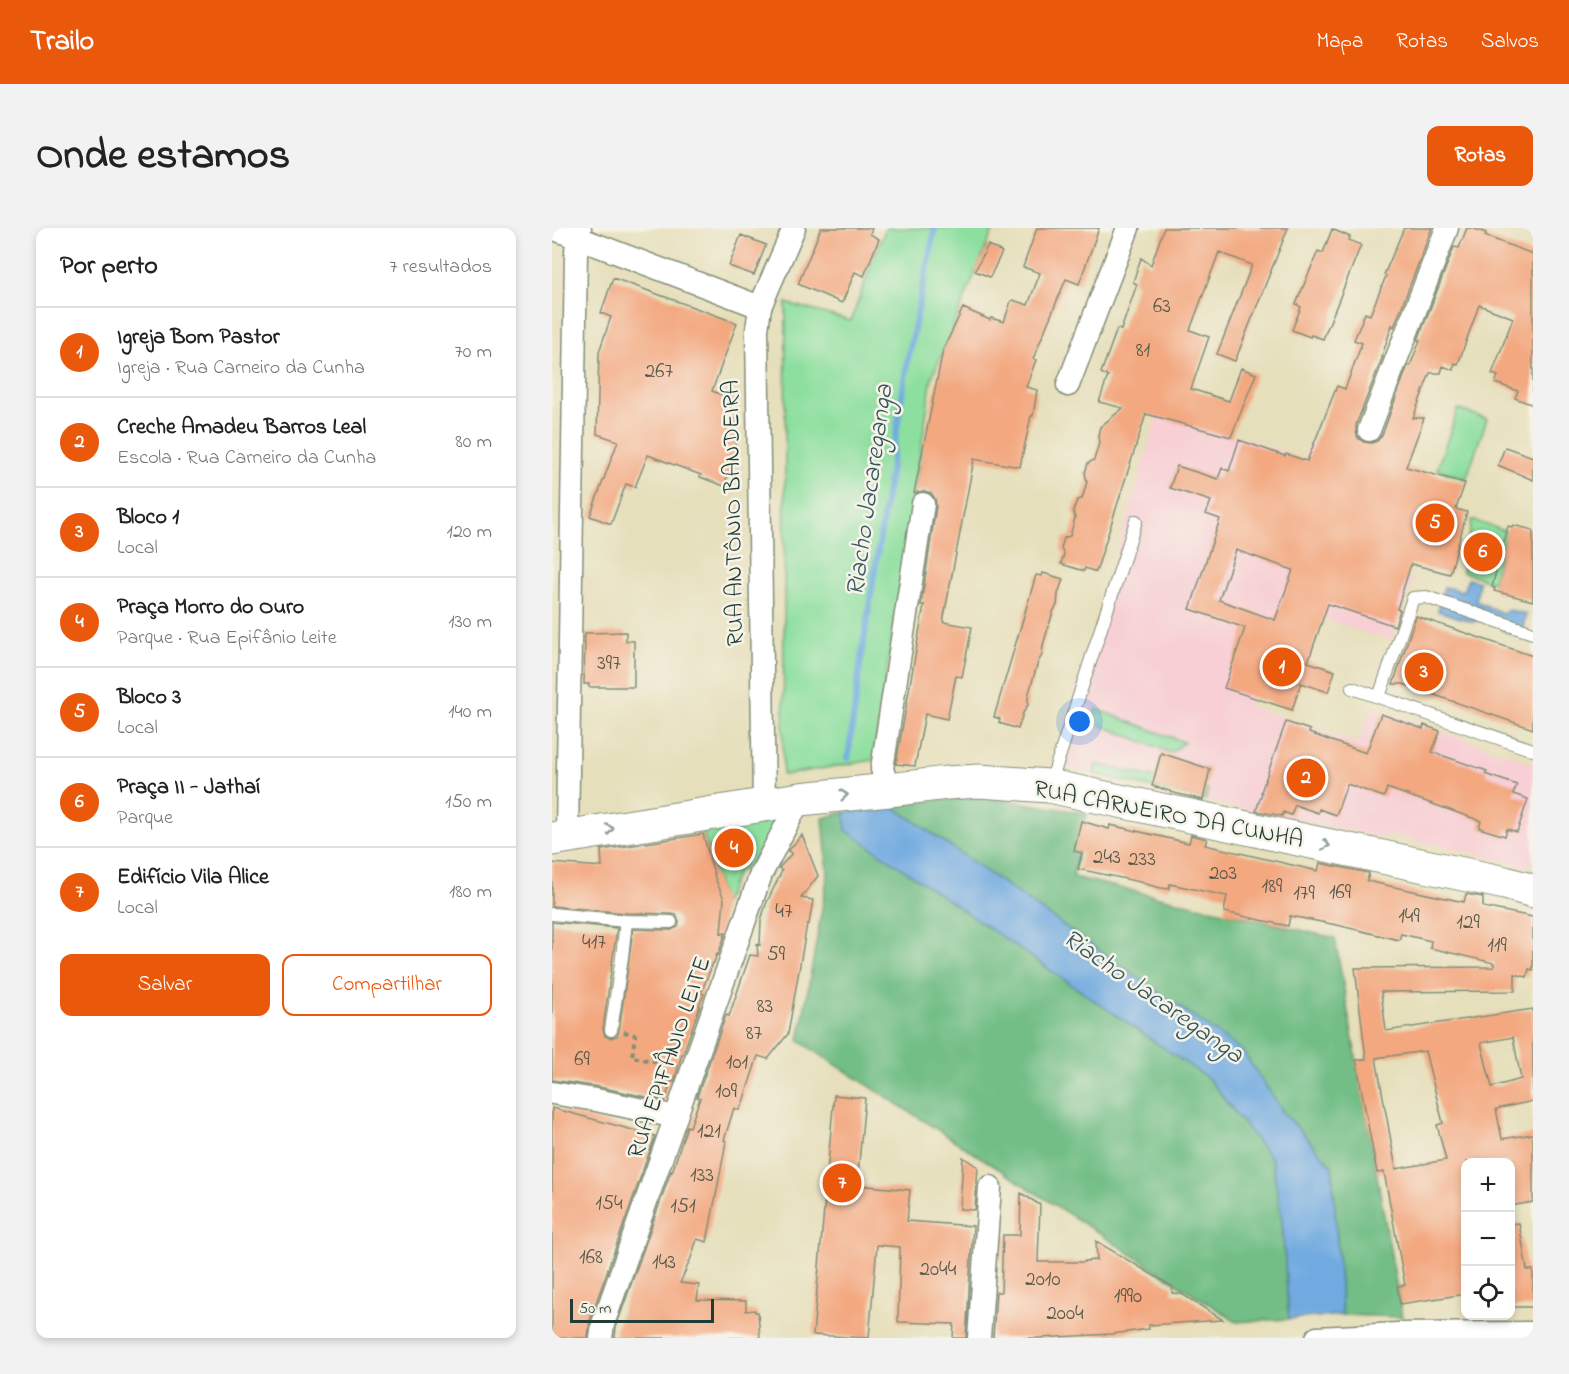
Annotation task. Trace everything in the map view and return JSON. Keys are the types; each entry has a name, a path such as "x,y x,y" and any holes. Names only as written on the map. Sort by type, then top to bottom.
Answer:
{"street":[{"path":"552,228 578,233 760,308"},
{"name":"RUA ANTÔNIO BANDEIRA","path":"764,805 757,330 760,308 794,228"},
{"path":"1068,385 1128,228"},
{"path":"1370,430 1447,228"},
{"path":"560,837 578,233"},
{"path":"889,790 882,769 923,504"},
{"name":"RUA CARNEIRO DA CUNHA","path":"560,837 800,799 979,781 1049,786 1533,891"},
{"name":"RUA EPIFÂNIO LEITE","path":"601,1338 603,1324 761,874 800,799"},
{"path":"552,1093 676,1117"},
{"path":"979,1338 990,1187"},
{"path":"1317,1338 1398,1334 1533,1333"}],"lane":[{"path":"1049,786 1136,521"},
{"path":"1379,697 1413,598 1426,597 1533,633"},
{"path":"1352,688 1533,750"},
{"path":"552,914 626,921 671,921"},
{"path":"611,1030 626,921"}],"path":[{"path":"611,1030 635,1035 632,1057 692,1069"}],"shaded area":[{"path":"1157,417 1244,438 1303,460 1310,443 1343,455 1317,545 1413,579 1392,641 1289,608 1248,706 1358,744 1368,714 1376,709 1533,763 1533,862 1523,865 1386,834 1385,838 1053,765"}],"green space":[{"path":"886,228 994,228 932,377 873,760 783,775 786,303 851,321"},
{"path":"1458,409 1487,419 1466,479 1437,469"},
{"path":"1472,520 1505,531 1493,582 1462,572"},
{"path":"1096,709 1184,742 1171,753 1093,722"},
{"path":"1096,764 1208,790 1205,800 1094,774"},
{"path":"976,796 1087,813 1073,877 1335,938 1402,1317 1342,1315 1332,1166 1283,1112 1243,1052 890,804"},
{"path":"845,812 847,830 1209,1079 1272,1160 1282,1220 1289,1319 1237,1322 799,1041 828,874 823,818"},
{"path":"777,818 753,864 738,871 724,903 702,829"}],"water":[{"path":"1468,579 1479,582 1476,601 1502,613 1510,610 1526,614 1521,636 1503,631 1497,622 1482,618 1473,622 1438,611 1444,587 1463,591"},
{"path":"890,804 1243,1052 1283,1112 1332,1166 1342,1315 1289,1319 1282,1220 1272,1160 1209,1079 846,830 845,812"}],"building":[{"path":"821,228 872,228 870,234 879,239 864,276 855,272 842,303 798,284"},
{"path":"1037,228 1099,228 1079,284 1066,279 1033,359 1036,360 1026,387 1037,390 1020,467 974,459 943,622 972,627 962,677 956,676 947,719 925,714 915,766 896,764 924,605 921,605 936,506 931,493 924,491 914,493 943,350 963,308 990,320 991,318 1004,322 1011,301 1028,305 1040,273 1023,267"},
{"path":"1164,228 1288,228 1235,361 1217,354 1252,265 1219,252 1190,330 1209,337 1191,389 1229,401 1241,368 1256,374 1231,437 1146,414 1096,572 1085,568 1084,571 1061,564 1064,554 1061,549 1064,538 1070,536 1075,518 1073,511 1077,500 1082,499 1087,482 1085,473 1088,463 1094,460 1099,443 1100,427 1123,408 1099,402 1108,376 1101,373 1117,329 1121,330 1137,284 1133,282 1141,258 1151,265"},
{"path":"1404,228 1432,228 1394,327 1392,325 1383,356 1356,425 1358,438 1371,443 1377,441 1382,435 1454,247 1459,248 1467,228 1486,233 1485,236 1533,254 1533,405 1515,398 1518,391 1495,383 1498,376 1492,374 1513,318 1479,305 1458,364 1455,363 1453,370 1443,366 1441,373 1430,373 1413,418 1424,418 1406,467 1465,483 1456,509 1467,512 1450,574 1411,564 1397,609 1400,610 1395,626 1328,604 1308,662 1335,671 1328,692 1301,683 1292,710 1224,688 1245,628 1190,609 1220,519 1206,514 1211,501 1170,488 1177,466 1218,479 1222,468 1229,471 1239,440 1307,461 1337,386 1345,389 1362,343 1354,340 1365,313 1370,315 1386,276 1384,275","holes":["1236,550 1293,570 1275,620 1219,600"]},
{"path":"1332,229 1361,245 1323,339 1292,330 1301,307 1296,304 1318,251 1323,253"},
{"path":"741,235 766,245 754,275 729,266"},
{"path":"988,245 1002,252 990,277 975,271"},
{"path":"613,278 737,323 712,391 733,399 727,416 736,419 735,456 724,486 648,455 635,487 626,484 611,524 590,516 618,441 597,434 599,352 611,317 601,313"},
{"path":"1505,447 1533,457 1533,480 1498,465"},
{"path":"1508,526 1533,530 1533,601 1494,591 1495,588 1492,587"},
{"path":"1043,573 1063,579 1028,696 1028,705 1018,729 999,723 1000,719 994,717 1036,575 1042,576"},
{"path":"1416,616 1533,656 1533,729 1403,684 1393,684"},
{"path":"626,632 626,641 634,641 634,687 589,687 589,684 584,684 585,633"},
{"path":"1381,714 1423,729 1424,725 1440,731 1432,752 1487,771 1485,774 1517,785 1513,794 1528,799 1517,832 1507,829 1505,836 1479,828 1481,821 1387,788 1384,797 1347,784 1336,815 1319,809 1318,813 1295,805 1291,815 1283,812 1282,816 1256,811 1286,722 1310,730 1309,733 1366,753"},
{"path":"1161,753 1210,769 1203,800 1152,786"},
{"path":"1081,821 1109,829 1110,825 1189,843 1191,835 1207,839 1205,845 1318,871 1320,863 1369,873 1367,881 1464,902 1466,894 1483,897 1483,907 1533,917 1533,970 1529,969 1527,977 1515,974 1515,991 1381,992 1386,1031 1533,1009 1533,1101 1496,1109 1502,1139 1533,1134 1533,1202 1515,1205 1515,1158 1461,1158 1461,1295 1400,1304 1397,1286 1405,1285 1384,1172 1377,1173 1356,1060 1366,1059 1355,968 1494,967 1494,963 1430,948 1431,941 1401,934 1399,940 1290,916 1288,926 1224,912 1227,896 1170,884 1169,889 1161,888 1078,869 1082,853 1074,851","holes":["1513,1037 1521,1079 1492,1087 1481,1043","1425,1051 1443,1123 1437,1125 1446,1160 1396,1169 1376,1058"]},
{"path":"703,834 715,878 724,899 721,933 726,932 701,993 704,994 674,1082 671,1081 665,1101 552,1080 552,922 617,928 603,1029 605,1036 610,1038 617,1036 619,1031 633,929 671,930 678,927 679,922 676,915 671,914 626,913 552,906 552,863 602,867 601,850"},
{"path":"802,835 818,876 801,898 813,900 788,1034 768,1059 758,1056 743,1102 739,1110 734,1108 724,1140 726,1141 724,1153 707,1242 697,1239 680,1283 699,1285 697,1300 746,1301 746,1311 758,1312 760,1338 615,1338 616,1327 687,1126 690,1127 700,1098 697,1097 726,1015 729,1016 750,955 758,956 757,944 760,945 761,920 782,871 779,868 792,853 788,851"},
{"path":"834,1095 865,1098 857,1185 910,1190 907,1221 973,1226 966,1338 953,1338 954,1324 898,1322 900,1247 877,1245 869,1338 813,1335"},
{"path":"552,1108 655,1136 590,1320 588,1338 552,1338"},
{"path":"963,1157 978,1167 975,1210 960,1209"},
{"path":"1021,1193 1040,1205 1038,1262 1097,1260 1096,1241 1173,1287 1172,1293 1182,1294 1223,1320 1149,1325 1149,1329 1112,1334 993,1338 996,1292 1001,1292 1003,1235 1020,1235"},
{"path":"1515,1223 1519,1223 1527,1270 1533,1270 1533,1307 1515,1307"}],"waterway":[{"name":"Riacho Jacareganga","path":"848,758 907,363 935,228"}],"place":[{"name":"Bloco 3","path":"1435,523"},
{"name":"Praça II - Jathaí","path":"1483,552"},
{"name":"Igreja Bom Pastor","path":"1282,667"},
{"name":"Bloco 1","path":"1424,672"},
{"name":"Creche Amadeu Barros Leal","path":"1306,778"},
{"name":"Praça Morro do Ouro","path":"734,848"},
{"name":"Edifício Vila Alice","path":"842,1183"}]}
